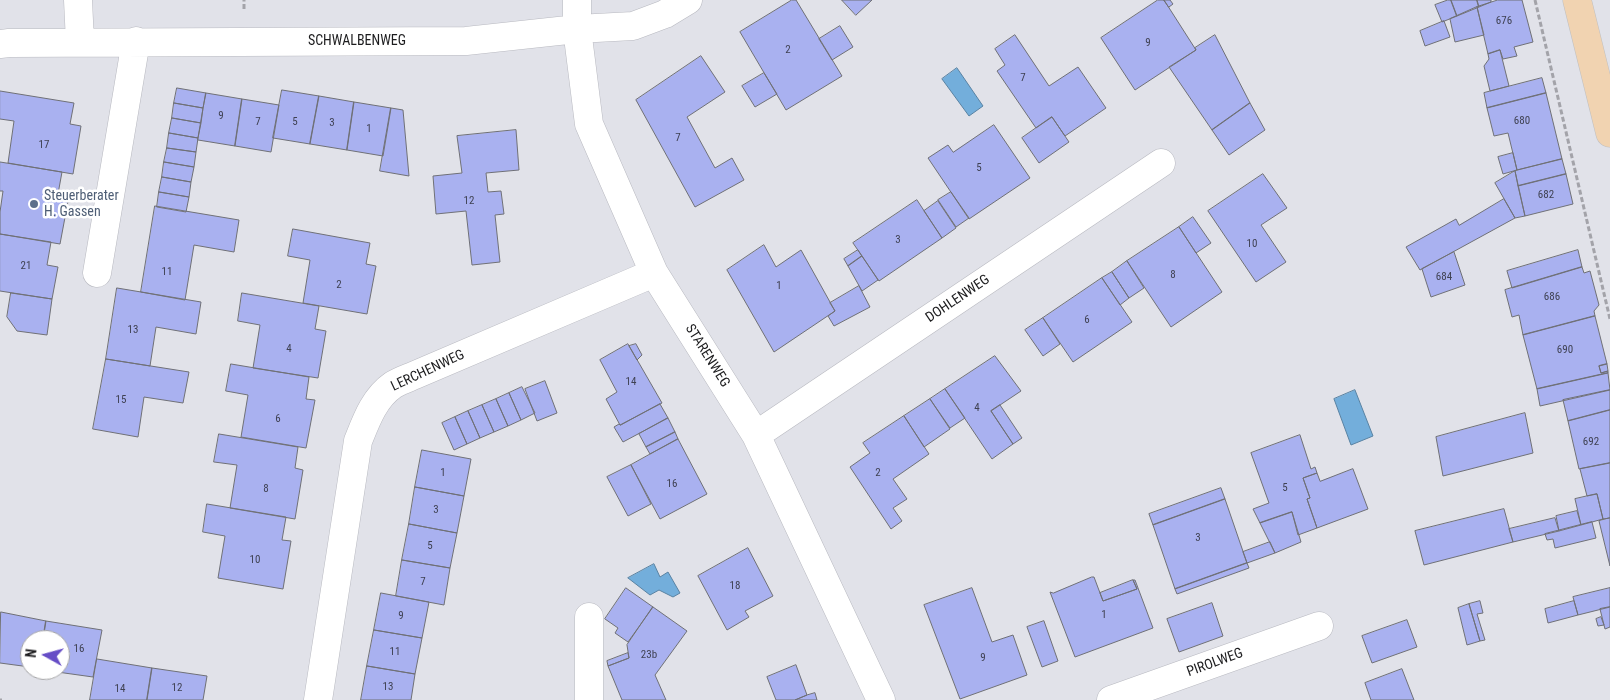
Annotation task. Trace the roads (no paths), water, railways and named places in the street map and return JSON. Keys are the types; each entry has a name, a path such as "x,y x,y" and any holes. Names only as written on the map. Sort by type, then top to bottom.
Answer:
{"main road":[{"path":"1577,0 1610,133"}],"street":[{"path":"78,0 80,42"},
{"name":"STARENWEG","path":"577,0 577,28 589,124 654,273 756,436 880,700"},
{"name":"SCHWALBENWEG","path":"0,44 136,41 466,41 577,28 634,26 665,14 688,0"},
{"path":"97,273 136,41"},
{"name":"DOHLENWEG","path":"756,436 1161,163"},
{"name":"LERCHENWEG","path":"318,700 358,442 367,419 378,399 393,385 654,273"},
{"path":"589,617 589,700"},
{"name":"PIROLWEG","path":"1111,700 1319,626"}],"water":[{"path":"957,68 983,106 969,116 942,79"},
{"path":"1355,390 1373,436 1351,445 1334,399"},
{"path":"654,564 660,577 668,572 680,593 673,597 659,590 650,595 628,578"}],"place":[{"name":"Steuerberater H. Gassen","path":"34,204"}]}
